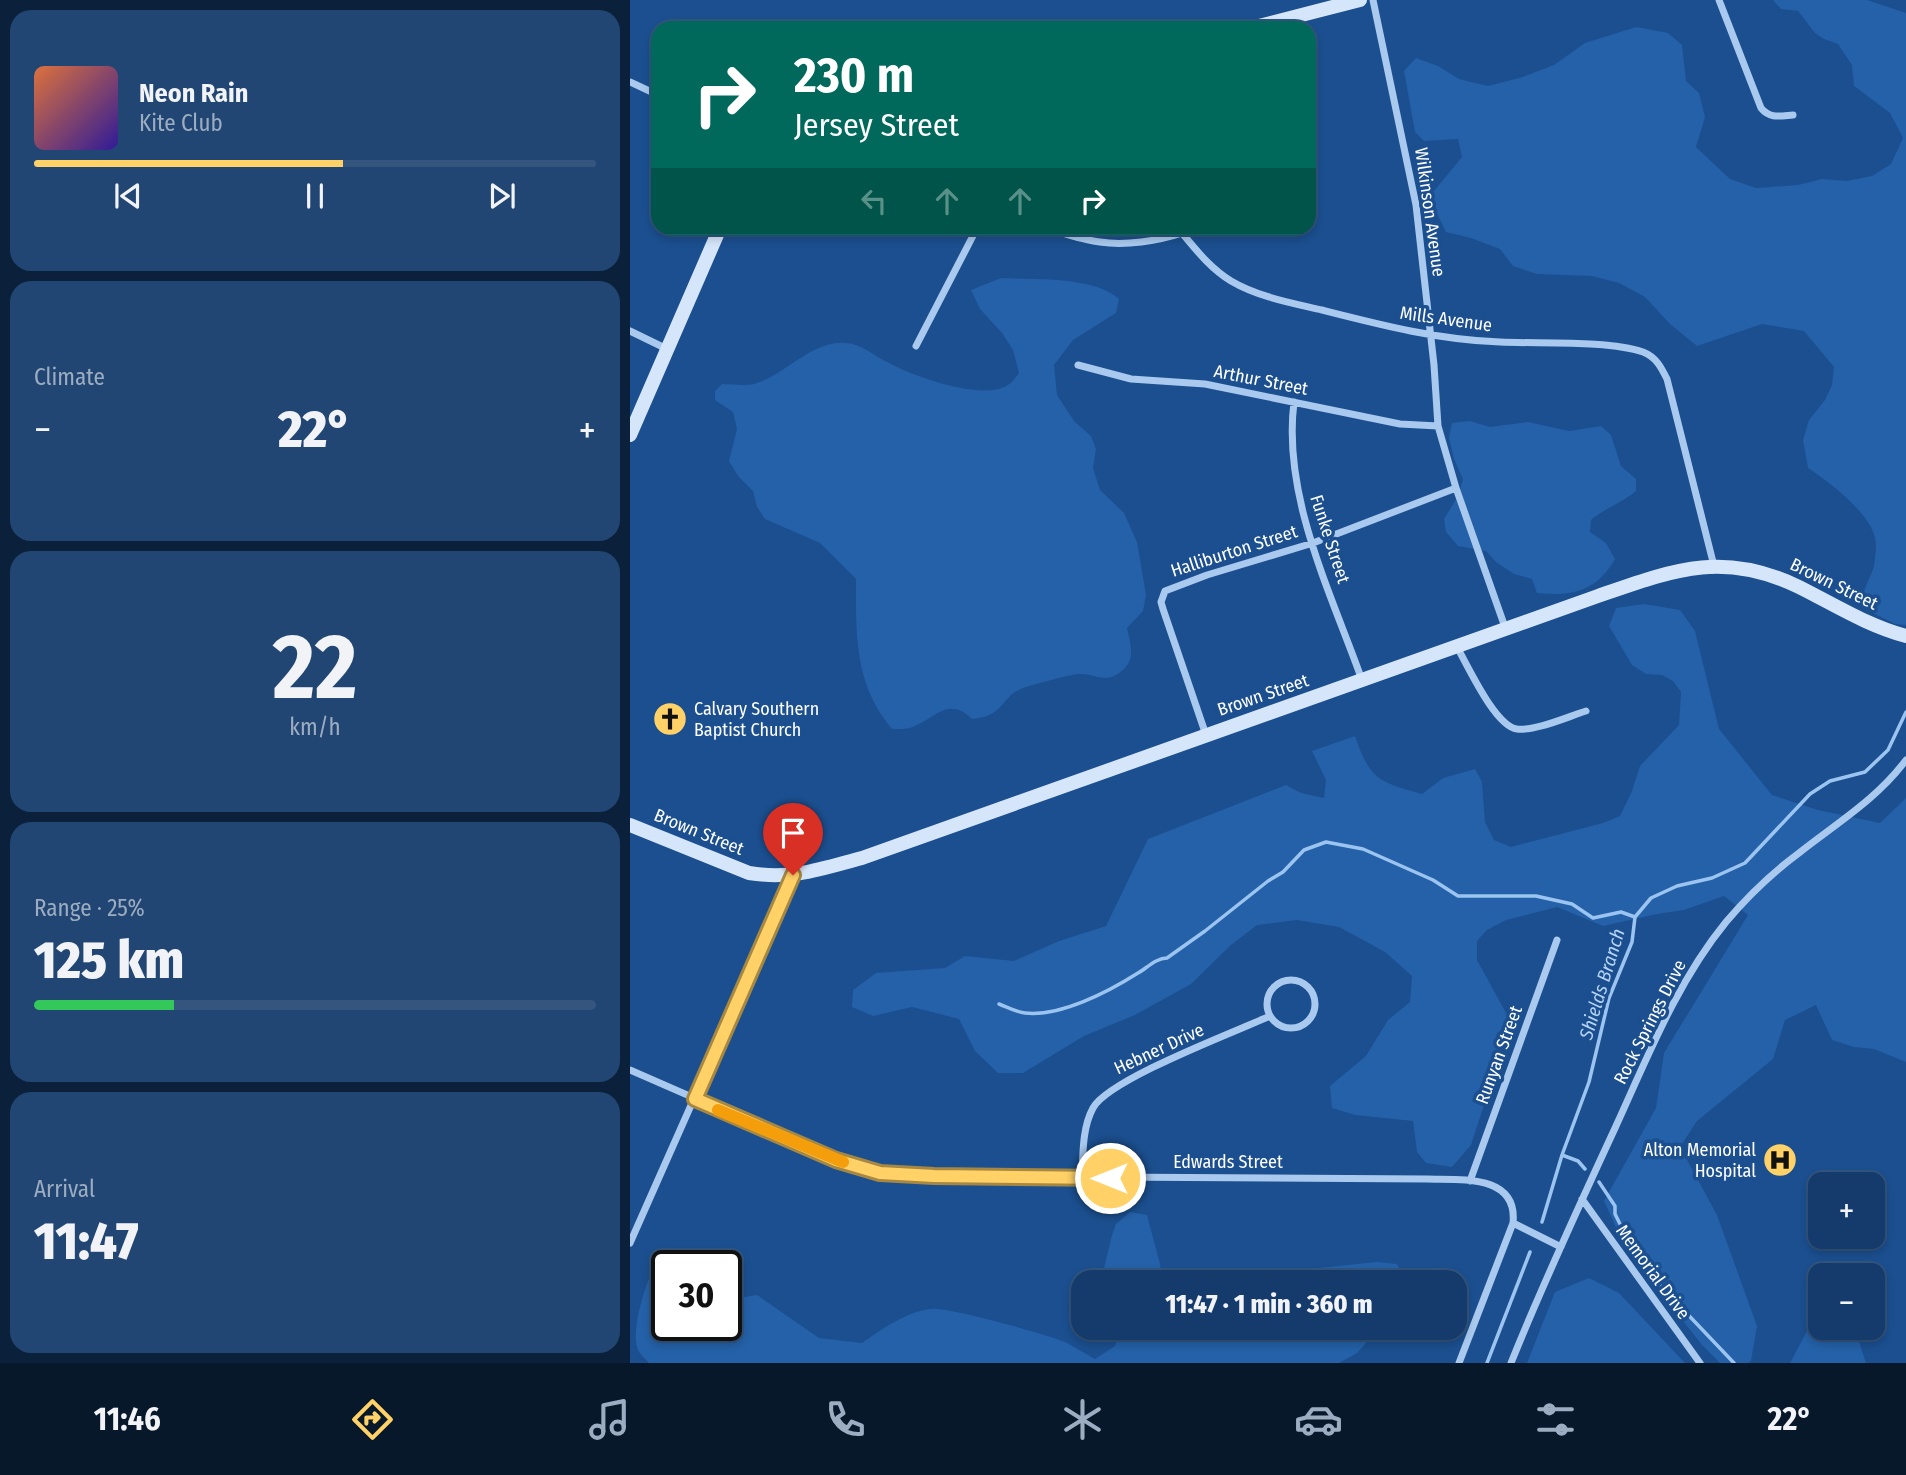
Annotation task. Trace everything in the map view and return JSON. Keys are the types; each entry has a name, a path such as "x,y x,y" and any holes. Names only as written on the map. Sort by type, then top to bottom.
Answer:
{"street":[{"path":"1278,21 1360,0"},
{"name":"Wilkinson Avenue","path":"1373,0 1416,205 1438,426 1455,488 1506,630"},
{"path":"1719,0 1761,108 1772,116 1793,115"},
{"path":"630,82 651,92"},
{"path":"630,435 717,235"},
{"path":"916,346 974,235"},
{"name":"Mills Avenue","path":"1072,235 1113,243 1172,235"},
{"name":"Mills Avenue","path":"1185,235 1218,272 1244,288 1293,303 1431,336 1494,342 1602,346 1640,351 1653,358 1662,369 1675,405 1714,566"},
{"path":"630,331 667,349"},
{"name":"Arthur Street","path":"1079,365 1131,379 1205,384 1400,424 1438,426"},
{"name":"Funke Street","path":"1294,402 1291,426 1294,475 1313,543 1362,681"},
{"name":"Halliburton Street","path":"1206,735 1161,602 1165,591 1194,579 1313,543 1455,488"},
{"name":"Brown Street","path":"630,825 749,873 768,876 793,875 862,858 1636,583 1686,570 1714,566 1750,569 1781,579 1875,626 1906,636"},
{"path":"1457,647 1493,709 1503,722 1512,728 1532,727 1586,711"},
{"name":"Rock Springs Drive","path":"1511,1363 1582,1199 1660,1030 1711,941 1770,876 1876,794 1894,777 1906,760"},
{"path":"630,1243 793,875"},
{"name":"Runyan Street","path":"1470,1181 1558,940"},
{"path":"1293,980 1308,986 1315,1000 1312,1016 1301,1026 1286,1027 1270,1016 1268,996 1278,984 1293,980"},
{"name":"Hebner Drive","path":"1082,1178 1088,1121 1100,1098 1141,1073 1270,1016"},
{"name":"Edwards Street","path":"630,1070 836,1160 880,1173 934,1176 1470,1181 1490,1184 1506,1193 1514,1206 1513,1223"},
{"name":"Memorial Drive","path":"1582,1199 1700,1363"},
{"path":"1459,1363 1513,1223 1561,1247"}],"shaded area":[{"path":"1773,0 1867,0 1906,13 1906,625 1895,624 1861,607 1874,566 1876,541 1871,528 1857,508 1808,468 1803,440 1809,420 1825,400 1832,385 1834,367 1804,331 1762,324 1697,346 1670,324 1645,297 1619,283 1592,276 1537,274 1513,266 1500,249 1446,232 1429,197 1462,157 1458,139 1424,141 1415,132 1404,71 1416,58 1438,66 1459,79 1488,86 1554,65 1585,43 1636,27 1668,33 1682,45 1686,81 1699,93 1705,117 1696,147 1730,179 1756,188 1798,185 1822,179 1847,181 1872,176 1891,164 1903,138 1890,113 1854,86 1852,65 1838,44 1815,33 1798,11 1781,9"},
{"path":"1001,278 1079,283 1095,286 1119,299 1116,313 1073,340 1054,365 1057,395 1074,421 1091,436 1096,449 1093,468 1100,490 1124,513 1137,542 1146,595 1143,611 1127,628 1130,660 1124,669 1112,677 1078,674 1059,678 1021,689 990,715 972,719 963,712 948,709 910,728 892,729 870,694 864,677 857,639 856,579 820,543 765,519 757,507 753,491 738,476 729,461 737,429 733,412 715,400 715,391 722,384 754,384 765,380 810,352 834,343 862,347 911,373 946,385 981,390 1008,385 1019,373 1013,350 980,309 971,290"},
{"path":"1470,421 1490,427 1528,422 1569,431 1601,426 1611,435 1621,466 1636,479 1636,491 1591,520 1590,532 1606,543 1615,559 1592,585 1561,594 1537,593 1532,579 1514,574 1496,562 1486,551 1458,546 1446,532 1444,519 1458,496 1463,479 1449,438 1452,423"},
{"path":"1644,604 1680,610 1695,631 1719,729 1772,795 1818,810 1880,823 1906,798 1906,1062 1874,1049 1854,1047 1832,1040 1816,1005 1785,1020 1773,1059 1697,1121 1680,1147 1717,1215 1757,1326 1751,1361 1748,1363 1720,1363 1702,1345 1625,1247 1604,1201 1656,1108 1664,1053 1748,915 1724,896 1684,910 1603,926 1557,907 1506,920 1487,930 1477,941 1477,960 1511,1022 1471,1145 1452,1167 1426,1163 1417,1152 1413,1121 1355,1115 1332,1108 1330,1086 1366,1056 1388,1020 1410,1002 1412,976 1385,952 1339,927 1297,920 1257,925 1231,945 1191,984 1135,1015 1084,1036 1023,1073 998,1073 975,1051 959,1019 912,1007 873,1016 852,1007 853,990 876,973 945,968 965,956 1014,961 1059,941 1106,926 1148,839 1286,785 1301,793 1324,798 1326,780 1312,751 1355,736 1371,771 1386,782 1422,794 1443,778 1475,769 1482,782 1485,822 1494,840 1511,847 1620,816 1640,766 1679,725 1681,692 1673,681 1662,675 1646,674 1632,665 1609,626 1616,608"},
{"path":"1130,1212 1147,1215 1161,1270 1103,1270 1116,1224"},
{"path":"1377,1262 1397,1264 1400,1270 1315,1270"},
{"path":"651,1274 651,1341 742,1341 742,1297 757,1295 819,1338 862,1343 903,1317 930,1309 976,1316 1040,1334 1067,1343 1095,1359 1115,1346 1116,1340 1368,1340 1357,1353 1339,1363 649,1363 640,1354 636,1342 637,1319"},
{"path":"1589,1278 1619,1293 1685,1363 1527,1363 1555,1292"},
{"path":"1807,1331 1808,1340 1857,1340 1866,1363 1790,1363"}],"waterway":[{"name":"Shields Branch","path":"1542,1222 1562,1155 1589,1082 1609,998 1632,942 1635,917 1651,898 1677,886 1712,878 1745,863 1810,794 1830,781 1865,772 1888,750 1906,712"},
{"path":"999,1004 1022,1012 1039,1013 1068,1007 1098,995 1155,961 1167,958 1283,872 1304,850 1326,842 1363,849 1433,880 1458,896 1536,896 1572,904 1593,918 1621,912 1635,917"},
{"path":"1562,1155 1578,1161 1585,1169"},
{"path":"1599,1182 1615,1206 1615,1214 1631,1246 1651,1269 1656,1281 1734,1363"},
{"path":"1487,1363 1530,1252"}],"slow traffic":[{"path":"718,1110 843,1162"}],"place":[{"name":"Calvary Southern Baptist Church","path":"670,719"},
{"name":"Alton Memorial Hospital","path":"1780,1160"}],"route":[{"path":"793,875 695,1099 836,1160 880,1173 1110,1178"}]}
